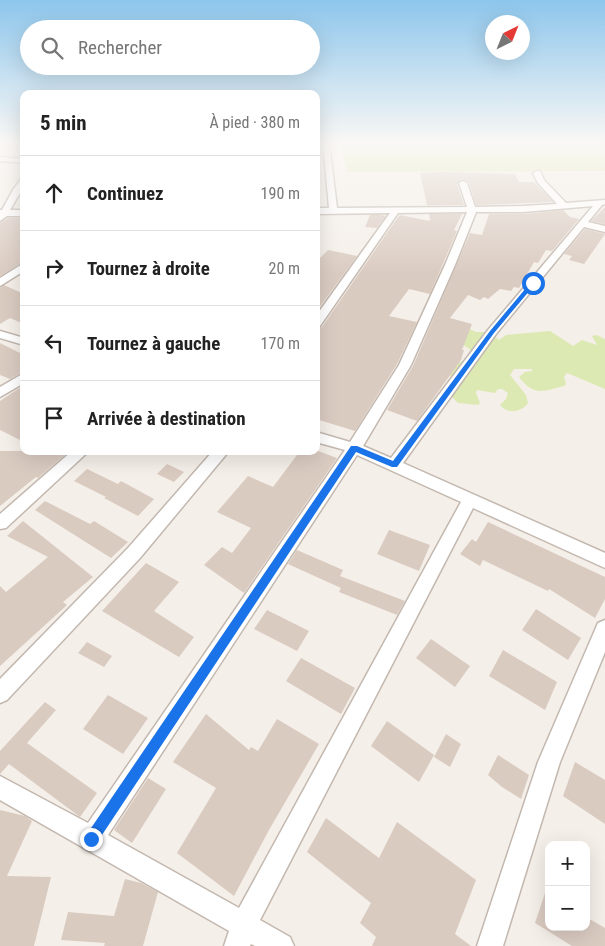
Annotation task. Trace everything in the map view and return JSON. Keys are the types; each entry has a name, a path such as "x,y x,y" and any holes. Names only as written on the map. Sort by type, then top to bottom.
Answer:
{"street":[{"path":"17,187 11,192 2,215 20,213"},
{"path":"331,187 333,210"},
{"path":"91,839 354,448 406,366 450,266 472,210 464,187"},
{"path":"547,187 563,205"},
{"path":"320,211 472,210 602,202"},
{"path":"394,465 492,332 581,223 602,202"},
{"path":"320,318 396,210"},
{"path":"581,223 605,229"},
{"path":"0,283 20,269"},
{"path":"0,334 20,341"},
{"path":"0,393 20,379"},
{"path":"320,438 354,448 394,465 605,561"},
{"path":"0,523 77,455"},
{"path":"0,693 134,553 219,455"},
{"path":"240,935 301,815 470,499"},
{"path":"490,946 549,762 605,629"},
{"path":"0,787 91,839 240,935 281,946"}],"green space":[{"path":"468,328 476,332 490,332 499,340 506,335 550,331 573,346 582,340 597,345 592,336 596,335 605,339 605,389 567,373 564,377 566,384 564,386 545,391 535,390 530,388 519,377 525,372 532,371 532,369 514,369 510,375 526,395 528,403 522,409 510,411 500,405 506,399 508,393 502,389 498,389 495,393 477,390 476,393 480,403 478,405 458,403 449,394 455,383 449,374 455,365 469,357 470,349 463,345"}],"building":[{"path":"423,187 458,187 464,205 427,205"},
{"path":"471,187 539,187 553,202 476,205"},
{"path":"605,207 605,224 591,221"},
{"path":"563,210 570,217 579,219 552,251 546,250 538,263 534,262 519,288 514,287 511,291 500,289 488,299 484,297 480,300 468,295 450,318 472,324 462,350 464,350 461,360 417,421 387,410 413,366 470,233 482,235 489,214 523,214"},
{"path":"429,214 462,214 454,230 457,231 430,294 409,289 389,316 417,322 397,364 355,431 320,420 320,328 400,215 430,221"},
{"path":"370,215 386,216 377,228 365,227"},
{"path":"8,218 20,218 20,264 0,276 0,223"},
{"path":"585,229 605,234 584,264 569,260 572,256 564,254"},
{"path":"328,250 357,256 320,307 320,258"},
{"path":"4,285 20,292 20,322 10,318 0,324 0,288"},
{"path":"0,343 20,353 20,373 10,379 0,375"},
{"path":"20,388 20,440 0,430 0,401"},
{"path":"0,451 20,451 20,455 64,455 38,478 36,477 0,506"},
{"path":"320,452 337,458 244,593 204,565 222,547 232,553 251,528 217,512 248,476 273,487 297,455 320,455"},
{"path":"167,464 184,472 174,482 157,474"},
{"path":"87,469 118,484 121,481 154,499 138,516 74,481"},
{"path":"45,501 90,524 94,521 128,542 111,558 35,510"},
{"path":"23,521 93,577 63,602 67,605 0,666 0,586 6,592 48,557 7,536"},
{"path":"488,522 605,577 605,599 595,618 549,589 548,591 483,560 480,566 460,554 472,539 476,542"},
{"path":"389,530 430,545 419,571 377,554"},
{"path":"297,550 343,570 340,576 405,601 397,615 339,592 341,588 288,564"},
{"path":"146,563 179,582 154,611 194,637 179,657 102,611"},
{"path":"536,609 581,638 568,660 522,630"},
{"path":"267,610 309,631 297,651 254,629"},
{"path":"431,639 470,666 455,687 416,658"},
{"path":"87,642 112,656 104,667 78,653"},
{"path":"503,650 557,682 545,710 489,676"},
{"path":"301,658 355,688 341,714 286,681"},
{"path":"108,695 148,718 123,754 83,729"},
{"path":"45,702 56,710 27,743 97,793 80,817 9,764 0,774 0,751"},
{"path":"206,714 249,750 251,747 258,751 277,719 319,744 269,830 234,896 177,853 216,788 173,762"},
{"path":"387,721 434,755 419,782 371,746"},
{"path":"446,734 461,744 450,767 434,757"},
{"path":"498,755 529,775 521,799 488,775"},
{"path":"575,762 605,780 605,824 563,796"},
{"path":"148,778 166,789 132,843 114,830"},
{"path":"0,810 25,816 32,821 7,876 51,877 34,946 0,946"},
{"path":"326,818 379,858 397,822 476,880 455,934 471,946 372,946 376,937 360,923 371,903 307,852"},
{"path":"125,879 141,883 158,892 143,946 104,946 105,943 61,940 68,912 114,916"},
{"path":"545,893 545,929 535,923"},
{"path":"590,919 605,928 605,946 572,946 548,931 590,931"}],"route":[{"path":"91,839 354,448 394,465 492,332 533,283"}]}
